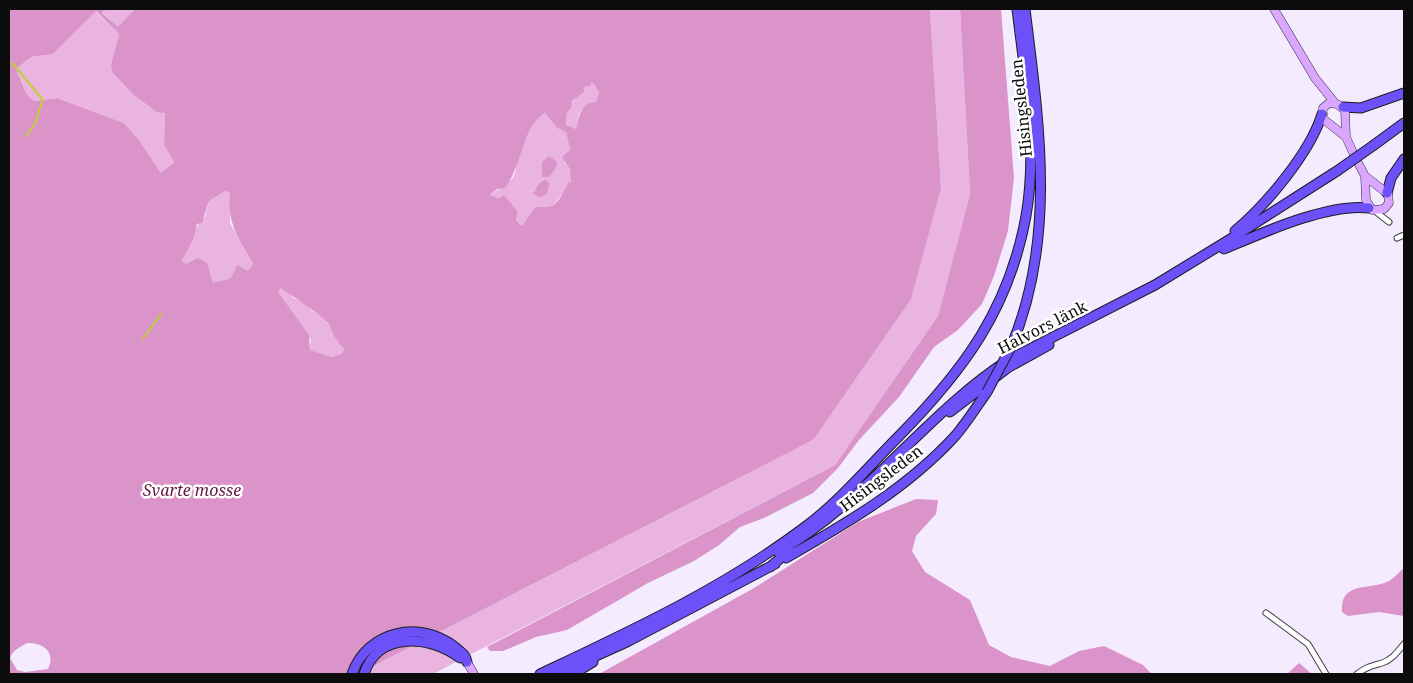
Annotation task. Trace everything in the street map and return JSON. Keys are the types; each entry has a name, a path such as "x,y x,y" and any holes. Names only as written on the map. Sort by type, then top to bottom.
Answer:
{"highway":[{"name":"Hisingsleden","path":"540,674 618,638 716,586 775,548 827,508 939,394 966,360 985,331 1014,265 1028,198 1031,143 1018,9"},
{"name":"Hisingsleden","path":"556,674 613,647 770,566 862,513 914,476 957,434 987,392 1011,347 1027,302 1034,270 1041,197 1039,135 1025,9"},
{"path":"1339,105 1361,108 1404,93"},
{"path":"1213,250 1255,213 1272,194 1314,134 1322,111"},
{"name":"Halvors länk","path":"1375,146 1404,123"},
{"name":"Halvors länk","path":"770,566 836,520 934,425 985,384 1033,354 1157,288 1224,249 1404,128"},
{"path":"1387,192 1391,178 1404,159"},
{"name":"Halvors länk","path":"716,586 820,526 868,484 938,414 989,372 1010,359 1155,285 1338,172"},
{"path":"1224,249 1296,220 1355,207 1372,209"},
{"path":"352,674 359,659 368,648 381,639 404,632 427,634 442,639 463,654 467,662"},
{"path":"364,674 370,662 380,651 391,645 408,641 438,644 467,662"},
{"path":"573,674 610,653 613,647"}],"street":[{"path":"1274,9 1315,78 1346,113 1346,137 1365,176 1366,200 1372,209 1389,222 1387,205"},
{"path":"1315,78 1324,120 1346,137"},
{"path":"1322,111 1329,103 1339,105"},
{"path":"1365,176 1387,192 1390,197 1387,205 1382,210 1372,209"},
{"path":"1397,238 1404,235"},
{"path":"1266,613 1308,644 1326,674"},
{"path":"1357,674 1366,666 1383,662 1393,657 1404,644"},
{"path":"467,662 474,674"}],"shaded area":[{"path":"105,9 135,9 118,28 102,12"},
{"path":"930,9 960,9 970,194 938,316 835,465 433,674 358,674 813,440 941,188"},
{"path":"95,11 119,34 111,64 143,101 158,111 165,112 164,145 174,162 161,173 139,140 124,123 57,98 34,101 26,93 16,69 31,57 53,54"},
{"path":"591,83 594,84 599,93 596,102 580,111 576,129 566,126 567,112 572,102 581,90"},
{"path":"545,113 557,128 566,132 570,150 564,162 571,170 571,180 555,204 535,207 522,226 516,220 518,212 504,196 499,198 490,195 506,185 514,176 525,141 540,117","holes":["545,179 548,182 539,197 534,191"]},
{"path":"225,191 231,193 230,223 253,264 275,279 294,298 307,304 311,310 326,320 344,350 341,354 331,357 309,350 311,340 283,299 236,272 226,282 213,283 195,260 186,264 182,262 194,232 205,217 209,201"}],"green space":[{"name":"Svarte mosse","path":"9,9 105,9 102,13 118,27 135,9 930,9 941,188 911,299 813,440 358,674 9,674","holes":["96,11 119,34 111,64 112,72 134,95 157,112 165,113 164,145 174,162 161,173 139,140 124,123 57,98 34,101 26,93 16,69 31,57 53,54","591,83 594,84 599,93 596,102 587,104 584,107 578,119 576,129 566,125 567,112 571,108 572,101 584,92 585,86 590,86","545,113 557,128 566,132 570,150 562,157 570,169 571,181 554,205 535,207 522,226 516,220 518,212 504,195 499,198 490,195 497,189 505,188 511,179 531,129","225,191 230,193 232,223 253,264 248,271 237,265 229,279 213,283 207,263 198,258 186,264 182,261 194,237 197,224 202,223 209,201","280,288 326,321 344,350 341,354 331,357 310,350 309,335 278,292","27,643 43,647 49,653 50,663 48,669 25,672 17,670 10,658 15,651"]},
{"path":"960,9 1001,9 1014,178 1008,231 994,276 982,304 958,330 934,347 899,397 859,440 838,468 813,493 764,518 740,527 719,545 694,561 648,583 567,630 536,637 503,651 490,651 487,647 835,465 938,316 970,194"},
{"path":"549,156 557,162 556,168 549,177 542,177 542,162"},
{"path":"545,179 550,184 546,195 539,197 533,194 538,185"},
{"path":"916,499 938,500 936,514 916,536 912,551 925,572 970,600 989,645 1011,657 1050,666 1079,651 1104,646 1143,665 1152,674 599,674 754,588 858,522"},
{"path":"1404,568 1404,616 1379,612 1348,616 1342,612 1346,595 1351,591 1389,581"},
{"path":"1299,663 1312,674 1287,674"}],"waterway":[{"path":"9,62 14,65 43,100 35,124 26,136"},
{"path":"143,339 161,314"}]}
